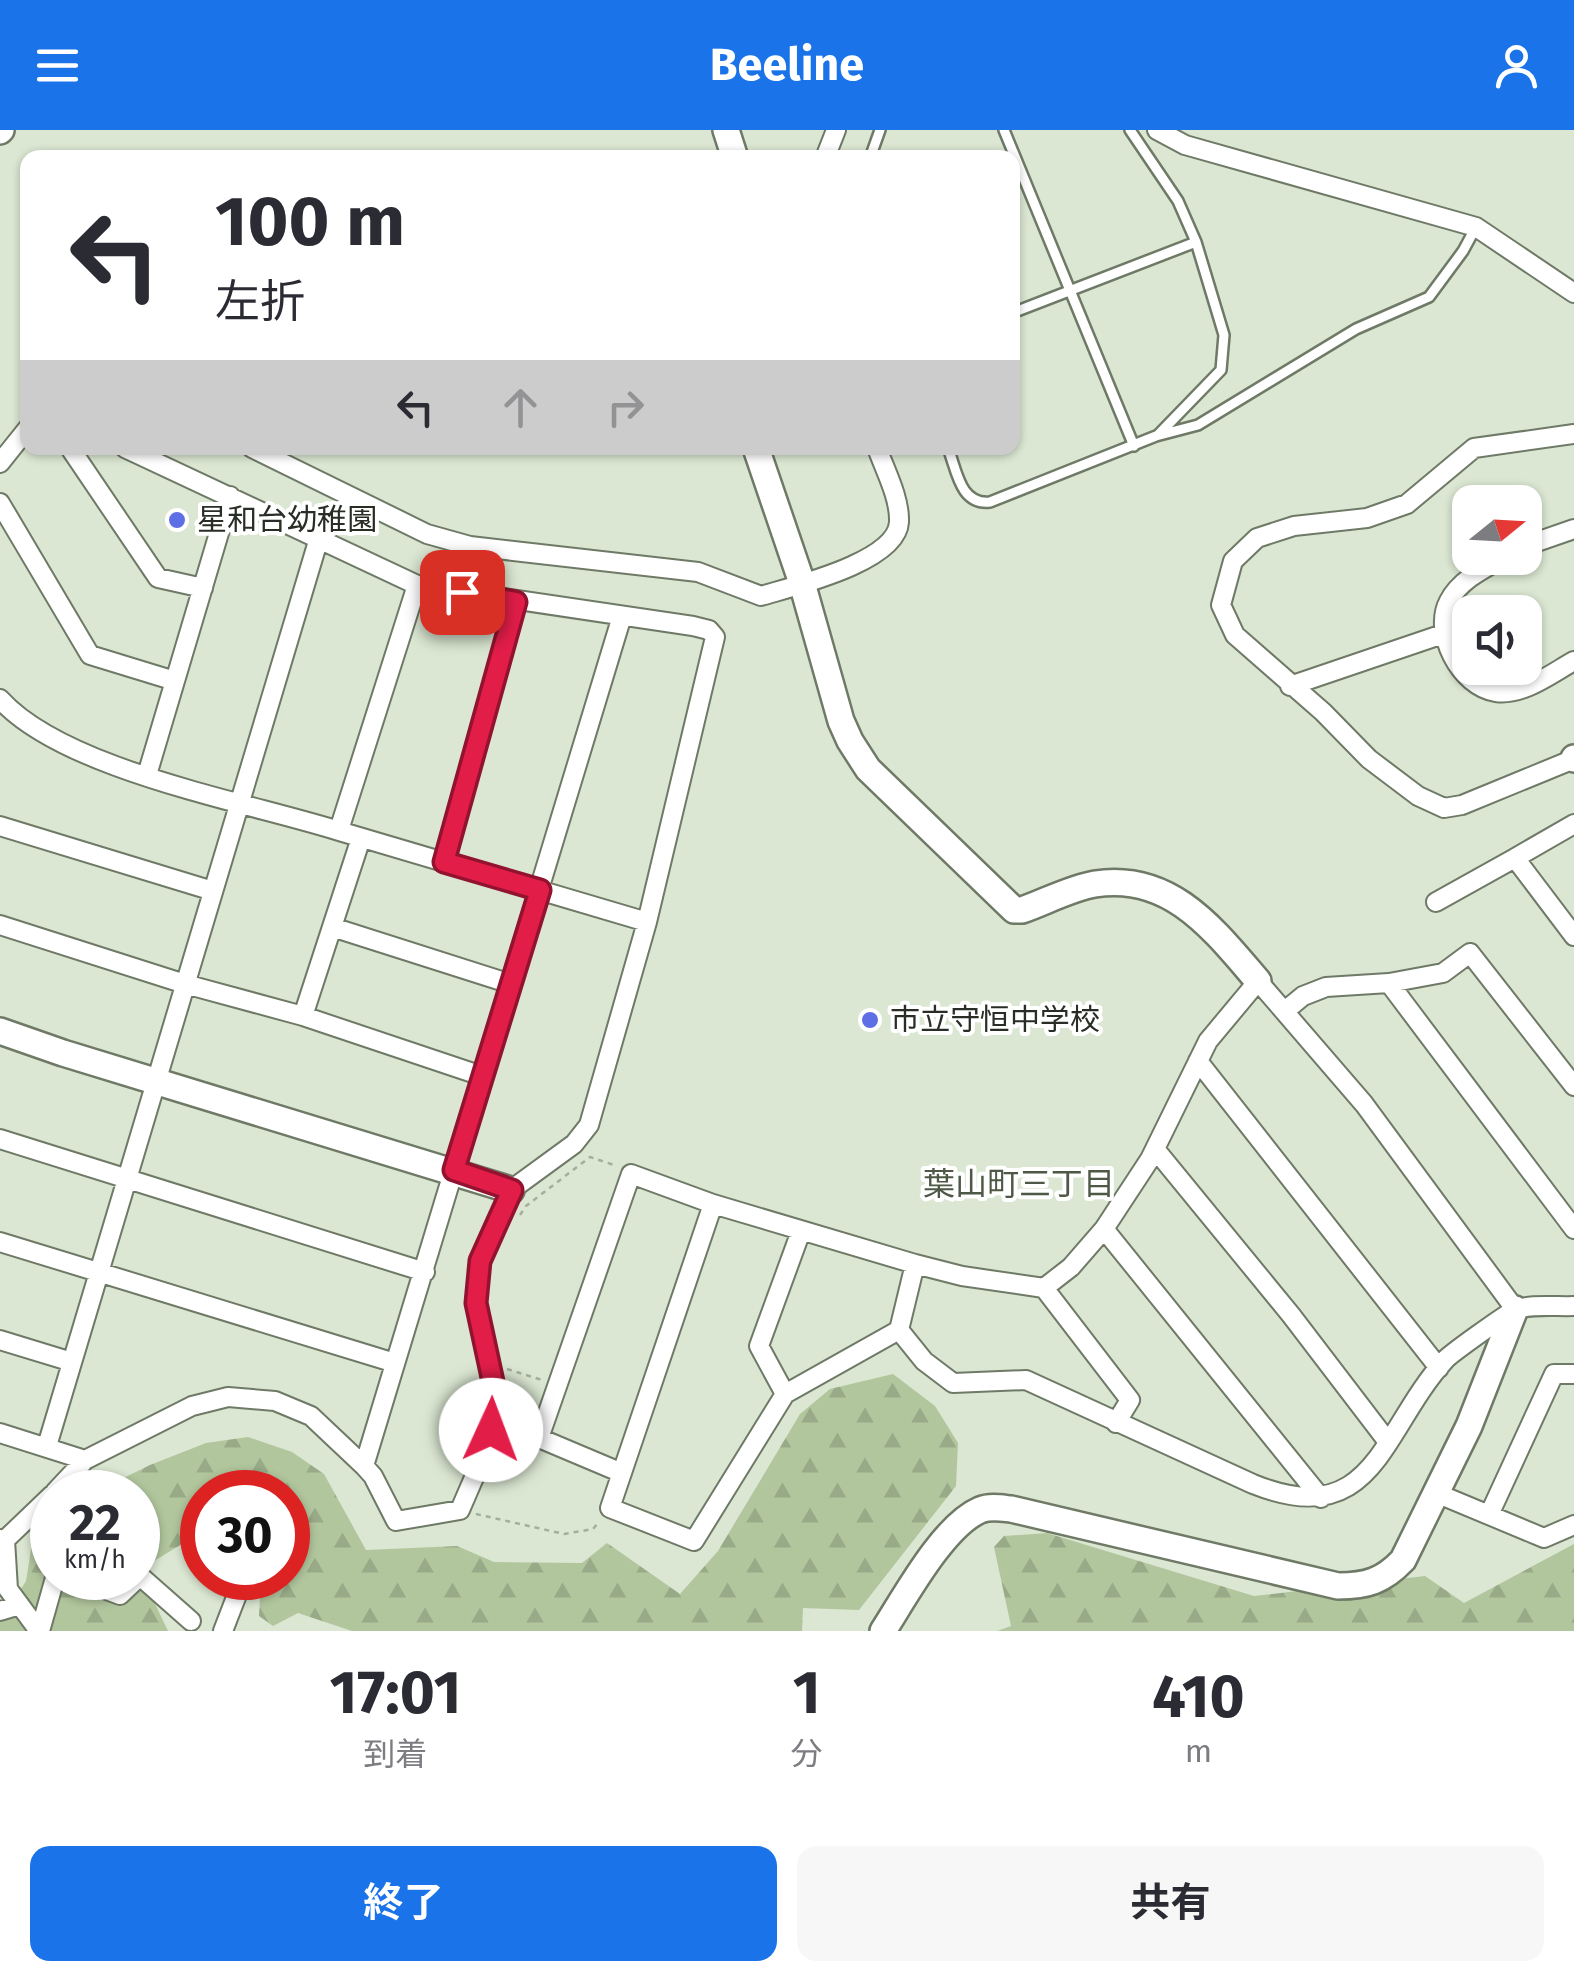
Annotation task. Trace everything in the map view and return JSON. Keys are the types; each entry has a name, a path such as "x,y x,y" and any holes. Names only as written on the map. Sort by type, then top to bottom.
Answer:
{"street":[{"path":"1157,130 1476,226 1574,294"},
{"path":"1574,434 1474,448 1407,504 1367,518 1294,526 1257,538 1233,561 1222,605 1235,636 1324,712 1370,759 1418,796 1444,808 1574,759"},
{"path":"0,463 20,438"},
{"path":"75,455 158,578 203,588"},
{"path":"76,1470 85,1460 192,1406 228,1397 275,1401 311,1416 364,1466 374,1476 396,1520 460,1510 498,1405 476,1303 480,1261 512,1190 574,1144 588,1125 648,922 715,637 709,630 417,585 140,455"},
{"path":"266,455 427,534 470,546 698,572 761,596 873,556 897,533 896,500 880,455"},
{"path":"758,455 850,742 868,769 1007,905 1022,910 1092,884 1130,882 1160,889 1204,920 1364,1104 1515,1310"},
{"path":"147,776 230,496"},
{"path":"0,504 90,655 175,682"},
{"path":"1542,540 1574,529"},
{"path":"47,1446 319,538"},
{"path":"1474,575 1447,604 1446,633 1453,663 1474,684 1498,693 1532,685 1574,661"},
{"path":"339,830 417,585"},
{"path":"444,862 516,602"},
{"path":"364,1466 622,616"},
{"path":"1290,686 1446,633"},
{"path":"0,700 33,728 147,776 648,922"},
{"path":"1436,902 1574,824"},
{"path":"0,826 213,891"},
{"path":"303,1016 361,838"},
{"path":"1514,858 1574,936"},
{"path":"0,925 185,984 303,1016 482,1076"},
{"path":"332,927 511,984"},
{"path":"1286,1010 1303,996 1326,986 1389,983 1443,973 1470,953 1574,1086"},
{"path":"1044,1288 1071,1267 1104,1229 1155,1150 1216,1029 1258,981"},
{"path":"1389,983 1574,1229"},
{"path":"0,1031 512,1190"},
{"path":"1198,1061 1440,1368"},
{"path":"0,1139 424,1272"},
{"path":"1155,1150 1291,1315 1388,1442"},
{"path":"622,1472 540,1438 631,1174 713,1204 915,1264 962,1276 1044,1288 1130,1400 1116,1424"},
{"path":"713,1204 610,1508 694,1540 785,1394 900,1330 915,1264"},
{"path":"1104,1229 1320,1498"},
{"path":"785,1394 759,1346 801,1231"},
{"path":"0,1242 395,1363"},
{"path":"900,1330 924,1361 953,1383 1026,1380 1278,1494 1310,1500 1334,1494 1367,1473 1446,1358 1515,1310 1574,1306"},
{"path":"883,1631 947,1538 980,1510 1011,1509 1338,1586 1364,1586 1387,1576 1403,1560 1469,1426 1515,1310"},
{"path":"0,1340 72,1362"},
{"path":"1489,1516 1554,1374 1574,1374"},
{"path":"0,1433 85,1460"},
{"path":"1436,1493 1544,1538 1574,1525"},
{"path":"30,1515 2,1540 8,1589 39,1631"},
{"path":"160,1594 191,1621"},
{"path":"39,1631 48,1600"},
{"path":"223,1631 235,1600"},
{"path":"0,1611 20,1605"}],"lane":[{"path":"1130,130 1178,201 1196,242 1224,335 1221,370 1156,436"},
{"path":"1020,169 1134,446"},
{"path":"951,455 966,497 976,503 990,502 1156,436 1198,425 1356,329 1430,297 1463,252 1476,226"},
{"path":"1020,310 1196,242"}],"path":[{"path":"518,1219 526,1206 590,1157 601,1158 631,1174"},
{"path":"500,1358 507,1370 558,1384"},
{"path":"460,1510 564,1534 593,1529 610,1508"}],"green space":[{"path":"893,1374 935,1406 958,1443 956,1486 859,1610 803,1608 802,1631 352,1631 298,1613 273,1626 259,1616 260,1600 310,1600 310,1470 180,1470 180,1545 160,1557 160,1470 140,1470 206,1443 248,1437 292,1452 324,1474 366,1550 457,1546 494,1562 582,1563 607,1543 680,1594 718,1551 800,1414 830,1389"},
{"path":"1047,1533 1254,1596 1425,1576 1464,1603 1574,1544 1574,1631 997,1631 1011,1626 994,1547 1004,1536"},
{"path":"30,1556 30,1600 153,1600 168,1631 0,1631 0,1609 9,1608 26,1581"}],"place":[{"name":"星和台幼稚園","path":"177,520"},
{"name":"市立守恒中学校","path":"870,1020"}],"district":[{"name":"葉山町三丁目","path":"1019,1184"}],"route":[{"path":"462,592 516,602 444,862 540,890 454,1170 512,1190 480,1261 476,1303 498,1405 491,1430"}]}
